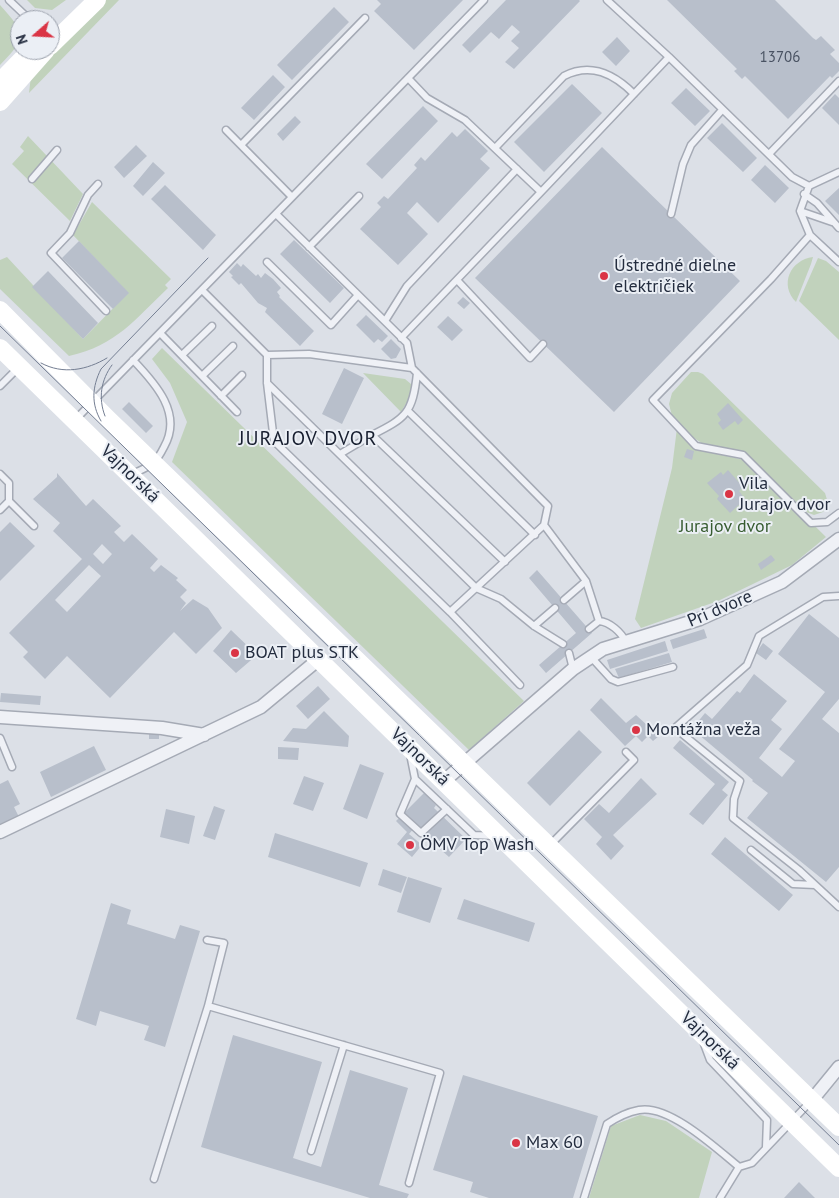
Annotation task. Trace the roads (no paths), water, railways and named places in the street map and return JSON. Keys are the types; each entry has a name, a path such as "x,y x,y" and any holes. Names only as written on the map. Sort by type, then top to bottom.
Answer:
{"main road":[{"path":"60,29 82,0"},
{"path":"60,33 97,0"},
{"path":"2,90 24,60"},
{"path":"2,90 32,60"},
{"name":"Vajnorská","path":"0,310 91,403 839,1127"},
{"name":"Vajnorská","path":"0,348 839,1168"}],"street":[{"name":"Pri dvore","path":"444,781 573,669 603,649 700,619 782,582 839,539"},
{"path":"0,832 262,707 319,659"},
{"path":"0,717 162,728 204,735"},
{"path":"812,1100 839,1067"}],"lane":[{"path":"9,0 20,10"},
{"path":"74,420 484,0"},
{"path":"607,0 669,57 792,177 809,186"},
{"path":"241,145 365,18"},
{"path":"401,338 669,57"},
{"path":"495,148 570,72 588,70 604,72 619,80 634,94"},
{"path":"408,78 427,98 465,120 541,192"},
{"path":"769,154 839,81"},
{"path":"671,214 683,164 691,145 722,110"},
{"path":"226,130 292,197"},
{"path":"32,179 57,150"},
{"path":"385,321 407,286 517,169"},
{"path":"839,172 809,186 804,194 800,211 810,235 839,262"},
{"path":"98,184 88,195 70,233 51,253 106,311"},
{"path":"804,194 817,202 839,228"},
{"path":"309,247 359,196"},
{"path":"800,211 833,222"},
{"path":"276,214 407,344 412,368 548,506 544,525 535,535 450,612"},
{"path":"810,235 764,286 653,400 696,446 743,455 811,523 827,522 839,513"},
{"path":"267,262 331,325 358,295"},
{"path":"457,280 530,358 543,344"},
{"path":"202,290 267,355 267,383 274,441 450,612 520,685"},
{"path":"182,355 212,326"},
{"path":"160,333 237,412"},
{"path":"202,376 232,346"},
{"path":"267,355 309,354 412,368"},
{"path":"131,475 153,463 167,442 171,427 171,415 165,400 133,360"},
{"path":"0,386 20,366"},
{"path":"340,454 401,420 408,411 416,390 417,373"},
{"path":"221,396 242,375"},
{"path":"267,383 476,588 501,599 534,626 563,644"},
{"path":"408,411 535,535"},
{"path":"372,436 505,562"},
{"path":"0,474 9,483 9,501 0,510"},
{"path":"9,501 34,526"},
{"path":"544,525 586,581 599,621"},
{"path":"564,600 586,581"},
{"path":"839,596 823,598 759,636 748,664 675,728 740,781 734,799 733,818 839,906"},
{"path":"534,626 555,608"},
{"path":"589,629 599,621 607,622 624,637 626,642"},
{"path":"569,653 573,669"},
{"path":"591,657 611,679 618,682 672,667"},
{"path":"0,738 12,767"},
{"path":"408,746 416,779 446,809 474,835 501,837"},
{"path":"549,846 634,760 626,752"},
{"path":"416,779 400,814 421,833 446,809"},
{"path":"751,850 793,884 815,885"},
{"path":"154,1179 208,1006 224,943 206,940"},
{"path":"208,1006 440,1074 409,1182"},
{"path":"698,1029 710,1060 767,1120 766,1147"},
{"path":"311,1151 344,1045"},
{"path":"720,1198 739,1167 752,1163 812,1100"},
{"path":"584,1198 607,1124 641,1109 658,1112 686,1124 739,1167"}],"tram line":[{"path":"101,421 94,402 94,389 101,369 208,258"},
{"path":"0,326 839,1145"},
{"path":"41,363 58,369 75,370 91,366 107,358"},
{"path":"105,416 101,396 105,377 112,365"}],"place":[{"name":"Ústredné dielne električiek","path":"604,276"},
{"name":"Vila Jurajov dvor","path":"729,494"},
{"name":"BOAT plus STK","path":"235,653"},
{"name":"Montážna veža","path":"636,730"},
{"name":"ÖMV Top Wash","path":"410,845"},
{"name":"Max 60","path":"516,1143"}],"district":[{"name":"JURAJOV DVOR","path":"308,439"}],"park label":[{"name":"Jurajov dvor","path":"725,527"}]}
